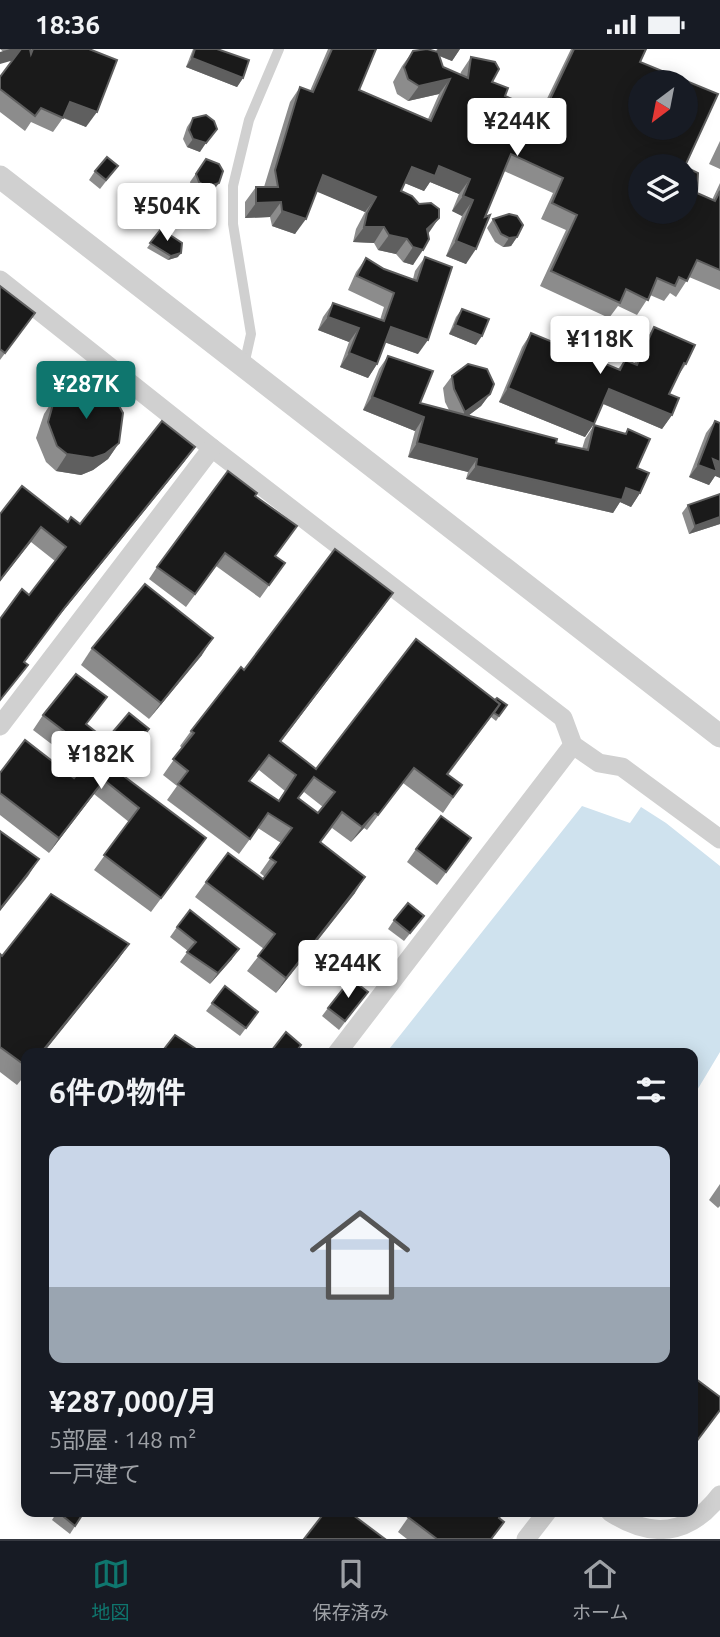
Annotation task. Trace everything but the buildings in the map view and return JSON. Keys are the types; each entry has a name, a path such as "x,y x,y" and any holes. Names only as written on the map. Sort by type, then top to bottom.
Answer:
{"street":[{"path":"0,177 720,736"},
{"path":"0,280 212,448 563,718 573,745 599,763 622,767 720,839"},
{"path":"0,726 212,448"},
{"path":"341,1048 573,745"},
{"path":"617,1517 630,1527 641,1530 667,1530 696,1521 720,1495"},
{"path":"526,1539 543,1517"}],"lane":[{"path":"244,365 251,334 233,224 233,186 250,120 279,49"}],"water":[{"path":"582,806 630,823 641,807 666,823 720,866 720,1052 698,1089 698,1048 390,1048"}]}
